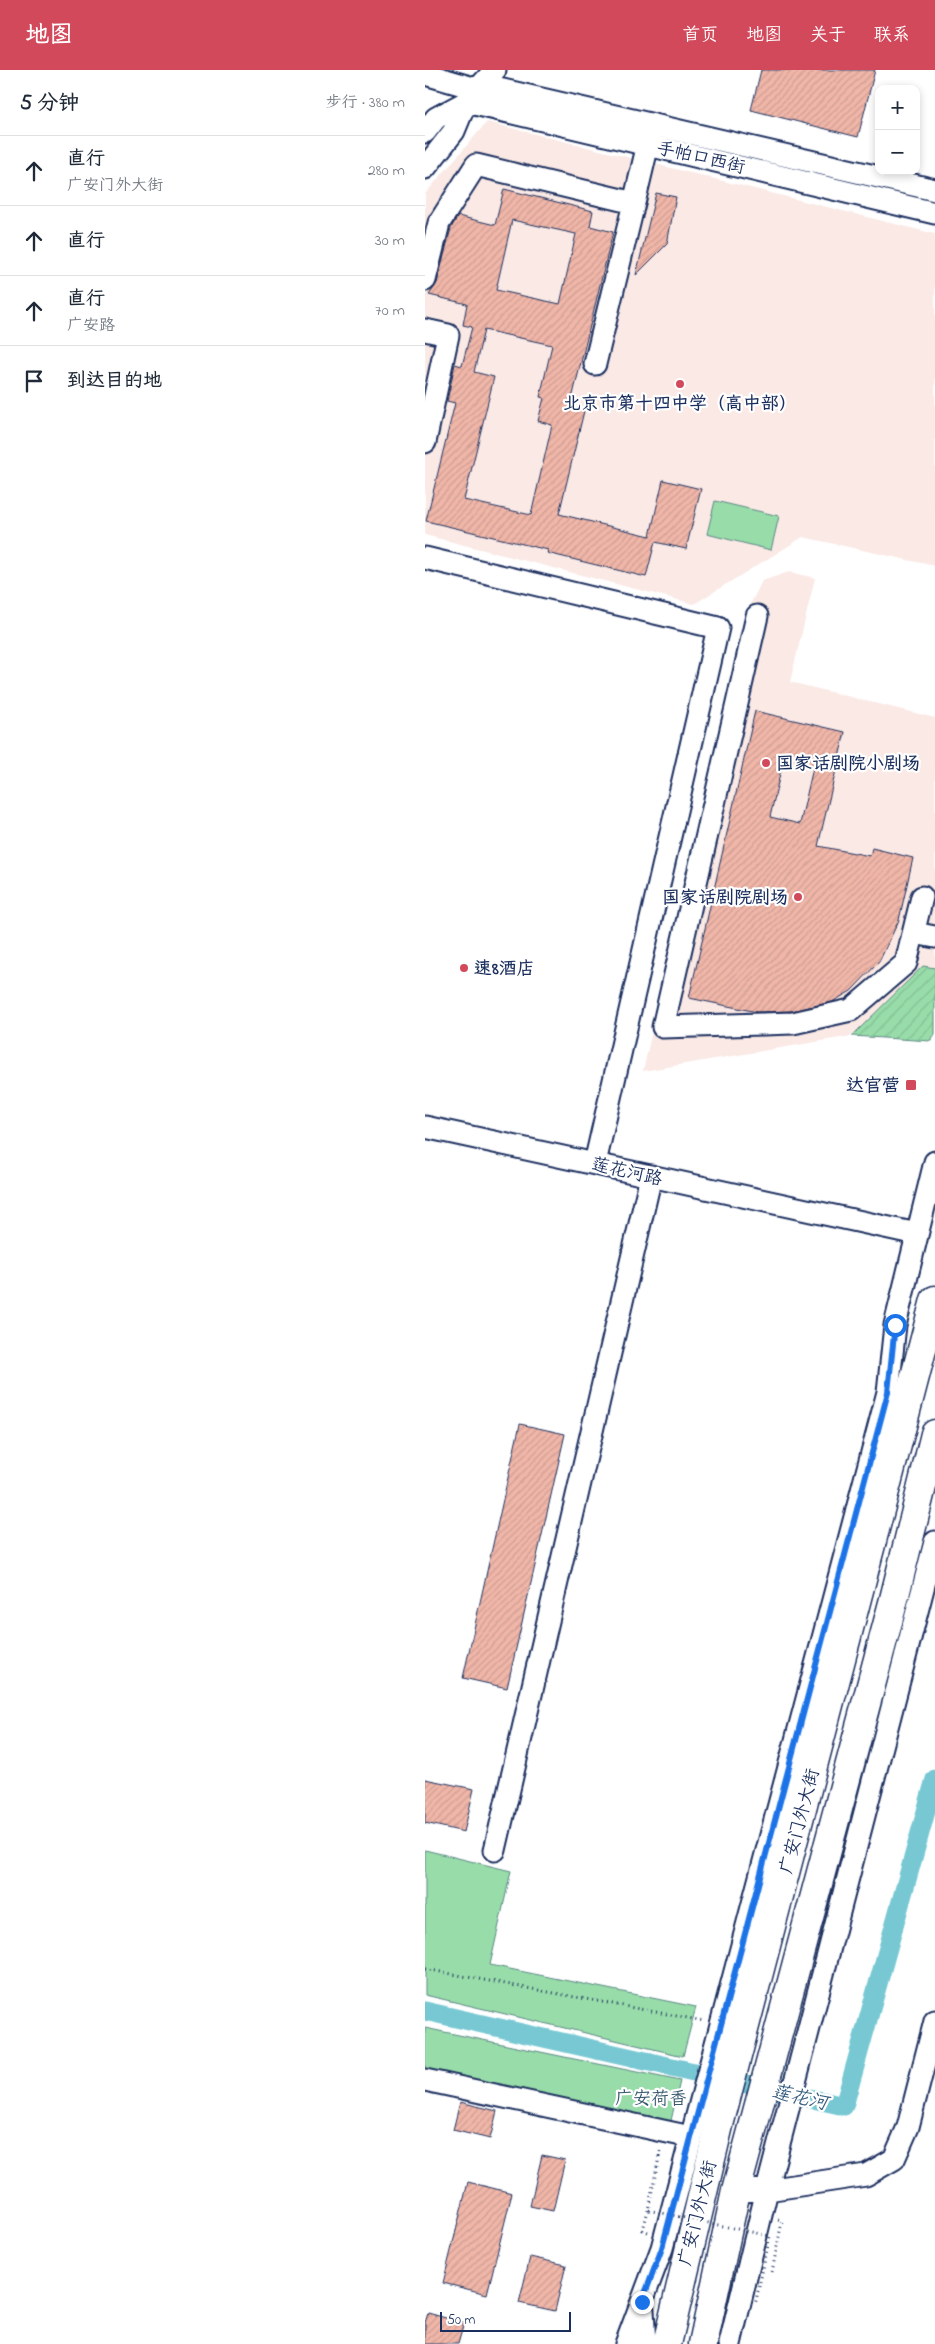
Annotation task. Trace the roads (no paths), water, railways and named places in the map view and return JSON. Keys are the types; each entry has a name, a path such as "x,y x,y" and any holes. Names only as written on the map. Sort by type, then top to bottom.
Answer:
{"highway":[{"name":"广安门外大街","path":"667,2344 691,2236 708,2120 935,1300"},
{"name":"广安门外大街","path":"703,2344 751,2131 894,1599 935,1434"}],"street":[{"path":"425,74 480,87"},
{"path":"425,132 436,118 480,87"},
{"path":"425,168 455,131 480,87"},
{"name":"手帕口西街","path":"480,87 648,144 935,213"},
{"name":"手帕口西街","path":"480,87 935,190"},
{"path":"595,364 648,144"},
{"path":"425,280 439,223 476,165 634,203"},
{"path":"425,330 448,335 425,442"},
{"path":"425,558 718,628 595,1163"},
{"path":"757,616 663,1027 793,1023 851,1010 907,963 922,897"},
{"path":"914,933 935,937"},
{"name":"莲花河路","path":"425,1127 917,1234"},
{"name":"广安门外大街","path":"727,2048 721,2024 888,1392 895,1325 935,1162"},
{"path":"495,1850 651,1176"},
{"path":"730,2344 767,2190 935,1542"},
{"path":"736,2191 767,2190 866,2175 894,2159 908,2127 935,2021"},
{"path":"425,2080 691,2137"},
{"path":"626,2344 662,2248 691,2137 708,2120"},
{"path":"662,2248 691,2236"},
{"path":"642,2302 645,2344"}],"waterway":[{"name":"莲花河","path":"425,2011 844,2106 935,1779"}],"place":[{"name":"北京市第十四中学（高中部）","path":"680,384"},
{"name":"国家话剧院小剧场","path":"766,763"},
{"name":"国家话剧院剧场","path":"798,897"},
{"name":"速8酒店","path":"464,968"},
{"name":"达官营","path":"911,1085"}],"park label":[{"name":"广安荷香","path":"651,2098"}]}
